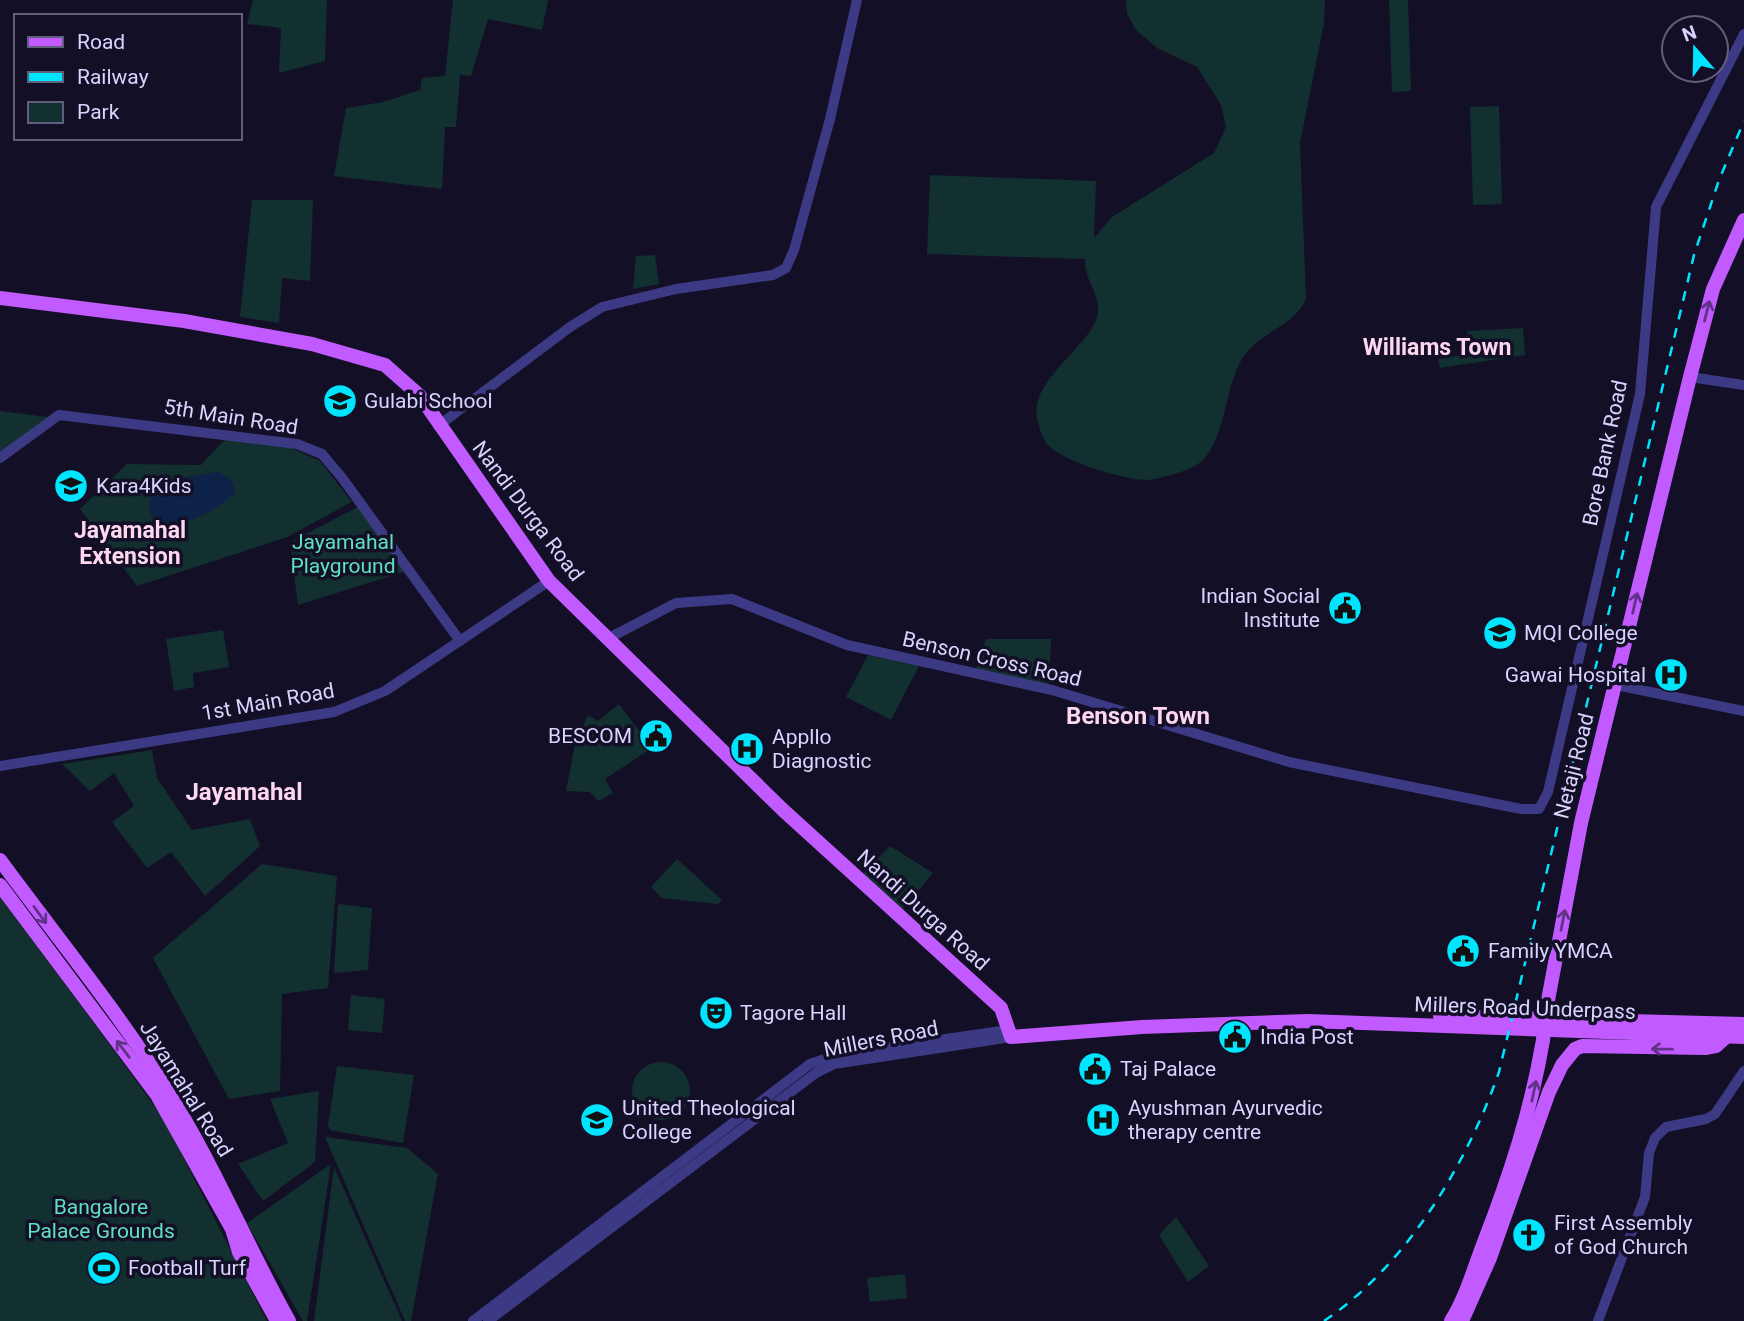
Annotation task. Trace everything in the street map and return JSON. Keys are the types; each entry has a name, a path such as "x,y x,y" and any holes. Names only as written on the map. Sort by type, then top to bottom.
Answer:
{"main road":[{"name":"Netaji Road","path":"1451,1321 1517,1156 1536,1087 1546,1011 1581,823 1713,289 1744,220"},
{"name":"Nandi Durga Road","path":"0,298 184,321 312,344 375,361 403,379 420,397 549,581 775,802 1001,1008 1010,1033"},
{"name":"Jayamahal Road","path":"0,860 166,1087 242,1224 249,1249 289,1321"},
{"name":"Jayamahal Road","path":"0,885 157,1095 232,1229 239,1252 277,1321"},
{"name":"Millers Road","path":"1010,1033 1101,1020 1297,1013"},
{"name":"Millers Road Underpass","path":"1297,1013 1744,1024"},
{"name":"Millers Road","path":"1010,1033 1321,1022"},
{"name":"Millers Road Underpass","path":"1321,1022 1744,1037"},
{"path":"1462,1321 1490,1258 1549,1092 1562,1065 1575,1049 1582,1046 1705,1048 1716,1045 1727,1036"},
{"path":"242,1224 298,1321"}],"street":[{"path":"438,426 570,327 602,307 676,289 773,275 786,268 794,250 830,119 857,0"},
{"name":"Bore Bank Road","path":"1539,808 1548,792 1640,394 1656,207 1744,34"},
{"path":"1690,377 1744,385"},
{"name":"5th Main Road","path":"0,458 59,415 297,444 322,454 343,479 460,641"},
{"name":"1st Main Road","path":"0,766 334,712 385,691 549,581"},
{"name":"Benson Cross Road","path":"609,638 676,603 732,599 847,645 1052,690 1289,762 1521,809 1539,808"},
{"path":"1616,685 1744,712"},
{"name":"Millers Road","path":"473,1321 733,1130 816,1073 834,1064 1010,1033"},
{"path":"1598,1321 1645,1198 1649,1153 1655,1138 1666,1128 1706,1119 1715,1114 1744,1071"},
{"name":"Millers Road","path":"488,1321 733,1130"}],"green space":[{"path":"253,0 327,0 325,61 279,73 281,28 247,24"},
{"path":"453,0 548,0 542,30 488,19 471,76 460,75 456,127 445,127 442,189 334,176 346,108 383,102 420,90 422,78 445,76"},
{"path":"1126,0 1325,0 1324,23 1300,143 1306,299 1293,316 1257,342 1242,359 1231,385 1219,431 1207,456 1188,469 1147,480 1110,473 1068,458 1047,444 1038,424 1037,404 1042,391 1096,320 1098,304 1087,275 1085,259 927,254 930,175 1096,181 1094,238 1112,217 1214,153 1226,127 1221,105 1197,67 1157,48 1136,30 1127,14"},
{"path":"1389,0 1408,0 1411,91 1392,92"},
{"path":"1499,106 1502,204 1473,205 1470,107"},
{"path":"252,200 313,200 310,281 282,278 279,323 240,317"},
{"path":"655,255 659,284 633,289 636,256"},
{"path":"1523,328 1525,355 1440,368 1438,359 1469,354 1467,331"},
{"path":"0,411 48,417 0,454"},
{"path":"226,438 289,447 320,461 352,502 287,537 137,586 80,509 127,464 201,465"},
{"name":"Jayamahal Playground","path":"358,507 407,571 298,605 290,542"},
{"path":"223,630 229,667 193,673 194,687 174,691 166,639"},
{"path":"986,639 1051,639 1049,687 976,669"},
{"path":"868,655 919,666 891,720 846,697"},
{"path":"619,704 652,748 605,779 613,793 599,801 590,792 566,791 575,744 588,715 598,721"},
{"path":"152,750 157,778 192,830 250,819 260,846 205,896 171,852 147,868 112,822 134,806 114,773 90,791 62,764"},
{"path":"890,846 933,873 901,911 862,875"},
{"path":"677,859 722,900 718,904 662,898 651,887"},
{"path":"262,864 337,876 328,988 282,994 280,1091 229,1099 153,958"},
{"name":"Bangalore Palace Grounds","path":"0,896 162,1116 267,1321 0,1321"},
{"path":"338,904 372,908 368,970 334,973"},
{"path":"351,995 385,999 382,1033 348,1030"},
{"path":"655,1062 667,1062 682,1070 690,1085 690,1097 682,1112 667,1120 655,1120 640,1112 632,1097 632,1085 640,1070"},
{"path":"337,1066 414,1075 403,1143 330,1130 328,1125"},
{"path":"319,1091 315,1162 263,1201 238,1164 288,1143 270,1099"},
{"path":"325,1137 407,1148 438,1174 411,1321 405,1321"},
{"path":"331,1164 307,1321 303,1321 247,1223"},
{"path":"334,1167 402,1321 314,1321"},
{"path":"1176,1217 1209,1266 1188,1282 1159,1235"},
{"path":"905,1274 907,1298 870,1302 867,1278"}],"water":[{"path":"218,472 231,479 236,492 217,507 184,522 162,521 151,516 150,503 153,494 160,487 182,478"}],"railway":[{"path":"1324,1321 1354,1298 1381,1272 1430,1210 1470,1142 1499,1072 1694,255 1719,180 1744,121"}],"place":[{"name":"Gulabi School","path":"340,401"},
{"name":"Kara4Kids","path":"71,486"},
{"name":"Indian Social Institute","path":"1345,608"},
{"name":"MQI College","path":"1500,633"},
{"name":"Gawai Hospital","path":"1671,675"},
{"name":"BESCOM","path":"656,736"},
{"name":"Appllo Diagnostic","path":"747,749"},
{"name":"Family YMCA","path":"1463,951"},
{"name":"Tagore Hall","path":"716,1013"},
{"name":"India Post","path":"1235,1037"},
{"name":"Taj Palace","path":"1095,1069"},
{"name":"United Theological College","path":"597,1120"},
{"name":"Ayushman Ayurvedic therapy centre","path":"1103,1120"},
{"name":"First Assembly of God Church","path":"1529,1235"},
{"name":"Football Turf","path":"104,1268"}],"district":[{"name":"Williams Town","path":"1437,347"},
{"name":"Jayamahal Extension","path":"130,543"},
{"name":"Benson Town","path":"1138,716"},
{"name":"Jayamahal","path":"244,792"}]}
